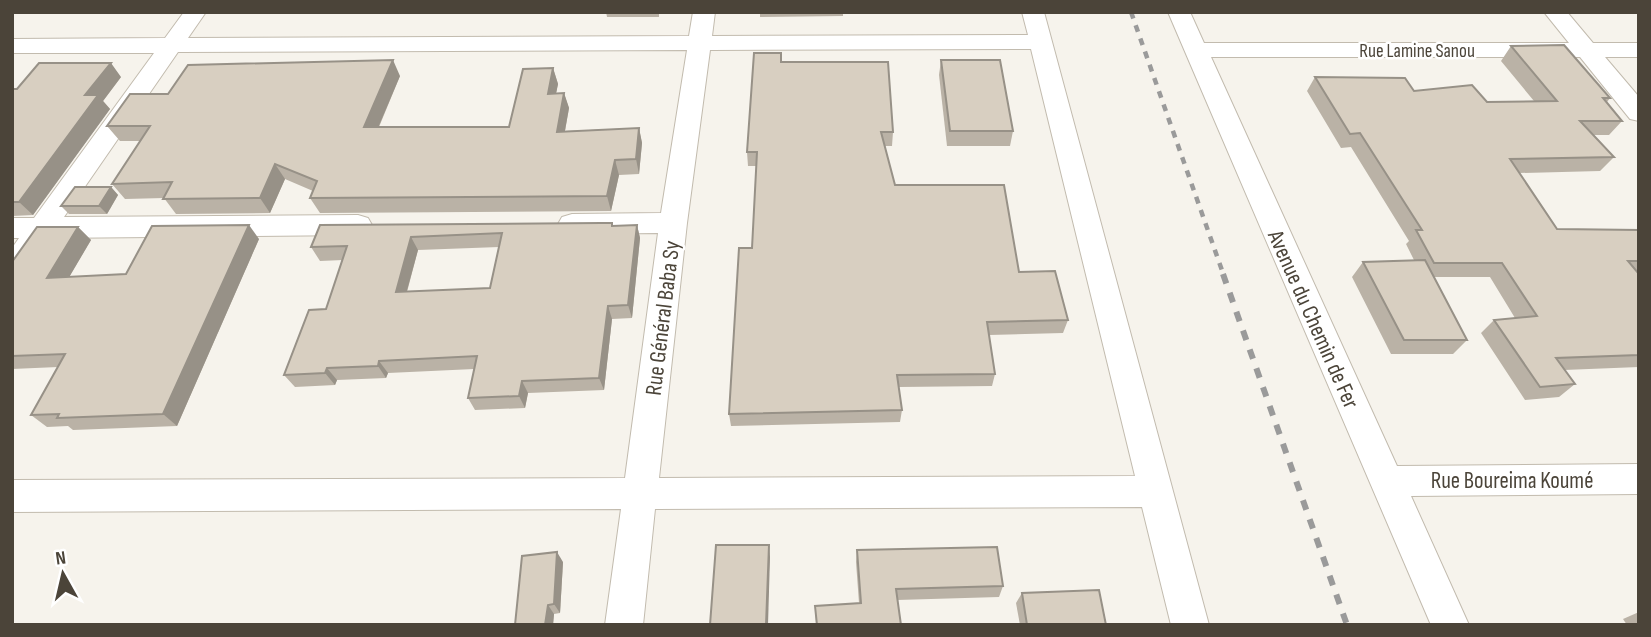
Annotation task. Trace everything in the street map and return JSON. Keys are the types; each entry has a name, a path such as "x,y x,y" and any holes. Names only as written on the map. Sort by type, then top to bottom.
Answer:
{"street":[{"path":"12,270 195,12"},
{"name":"Rue Général Baba Sy","path":"624,625 673,223 704,12"},
{"path":"1033,12 1190,625"},
{"name":"Avenue du Chemin de Fer","path":"1179,12 1450,625"},
{"path":"1555,12 1639,113"},
{"path":"12,46 1039,42"},
{"name":"Rue Lamine Sanou","path":"1196,50 1639,50"},
{"path":"550,224 673,223"},
{"path":"12,228 385,225"},
{"name":"Rue Boureima Koumé","path":"1385,481 1639,479"},
{"path":"12,496 1157,491"}],"building":[{"path":"1564,45 1610,98 1603,98 1622,121 1580,121 1614,157 1510,159 1557,229 1639,230 1639,261 1628,261 1639,274 1639,355 1556,358 1575,384 1540,387 1494,320 1537,316 1502,263 1434,263 1416,230 1422,230 1360,133 1350,134 1315,77 1405,78 1414,91 1472,85 1487,102 1557,101 1511,46"},
{"path":"754,53 781,53 781,62 888,62 893,132 881,132 895,185 1004,185 1019,272 1055,271 1068,320 987,322 995,374 897,375 902,410 729,414 739,248 752,248 757,152 747,152"},
{"path":"393,60 364,127 509,127 523,69 553,68 548,94 564,93 557,132 639,128 636,159 615,160 607,196 310,198 317,181 275,164 260,198 163,199 172,182 112,184 150,126 107,126 130,94 168,94 188,65"},
{"path":"941,60 1000,60 1013,131 950,131"},
{"path":"39,63 111,63 85,95 98,95 19,202 12,202 12,89 17,89"},
{"path":"75,187 111,187 99,206 61,206"},
{"path":"249,225 163,414 57,418 59,414 31,415 65,354 12,356 12,262 37,227 78,227 47,278 126,274 152,226"},
{"path":"320,225 637,225 628,305 608,306 599,378 522,381 519,396 468,398 477,356 379,361 378,366 327,368 325,373 284,375 309,310 326,309 347,246 311,247","holes":["502,233 490,288 396,292 411,237"]},
{"path":"1425,260 1467,340 1404,340 1363,262"},
{"path":"716,545 769,545 766,625 710,625"},
{"path":"997,547 1003,586 896,589 901,625 817,625 815,606 861,603 857,550"},
{"path":"557,552 554,604 548,605 545,625 515,625 522,556"},
{"path":"1099,590 1106,625 1027,625 1022,593"}],"railway":[{"path":"1131,12 1224,276"},
{"path":"1223,274 1347,625"}]}
